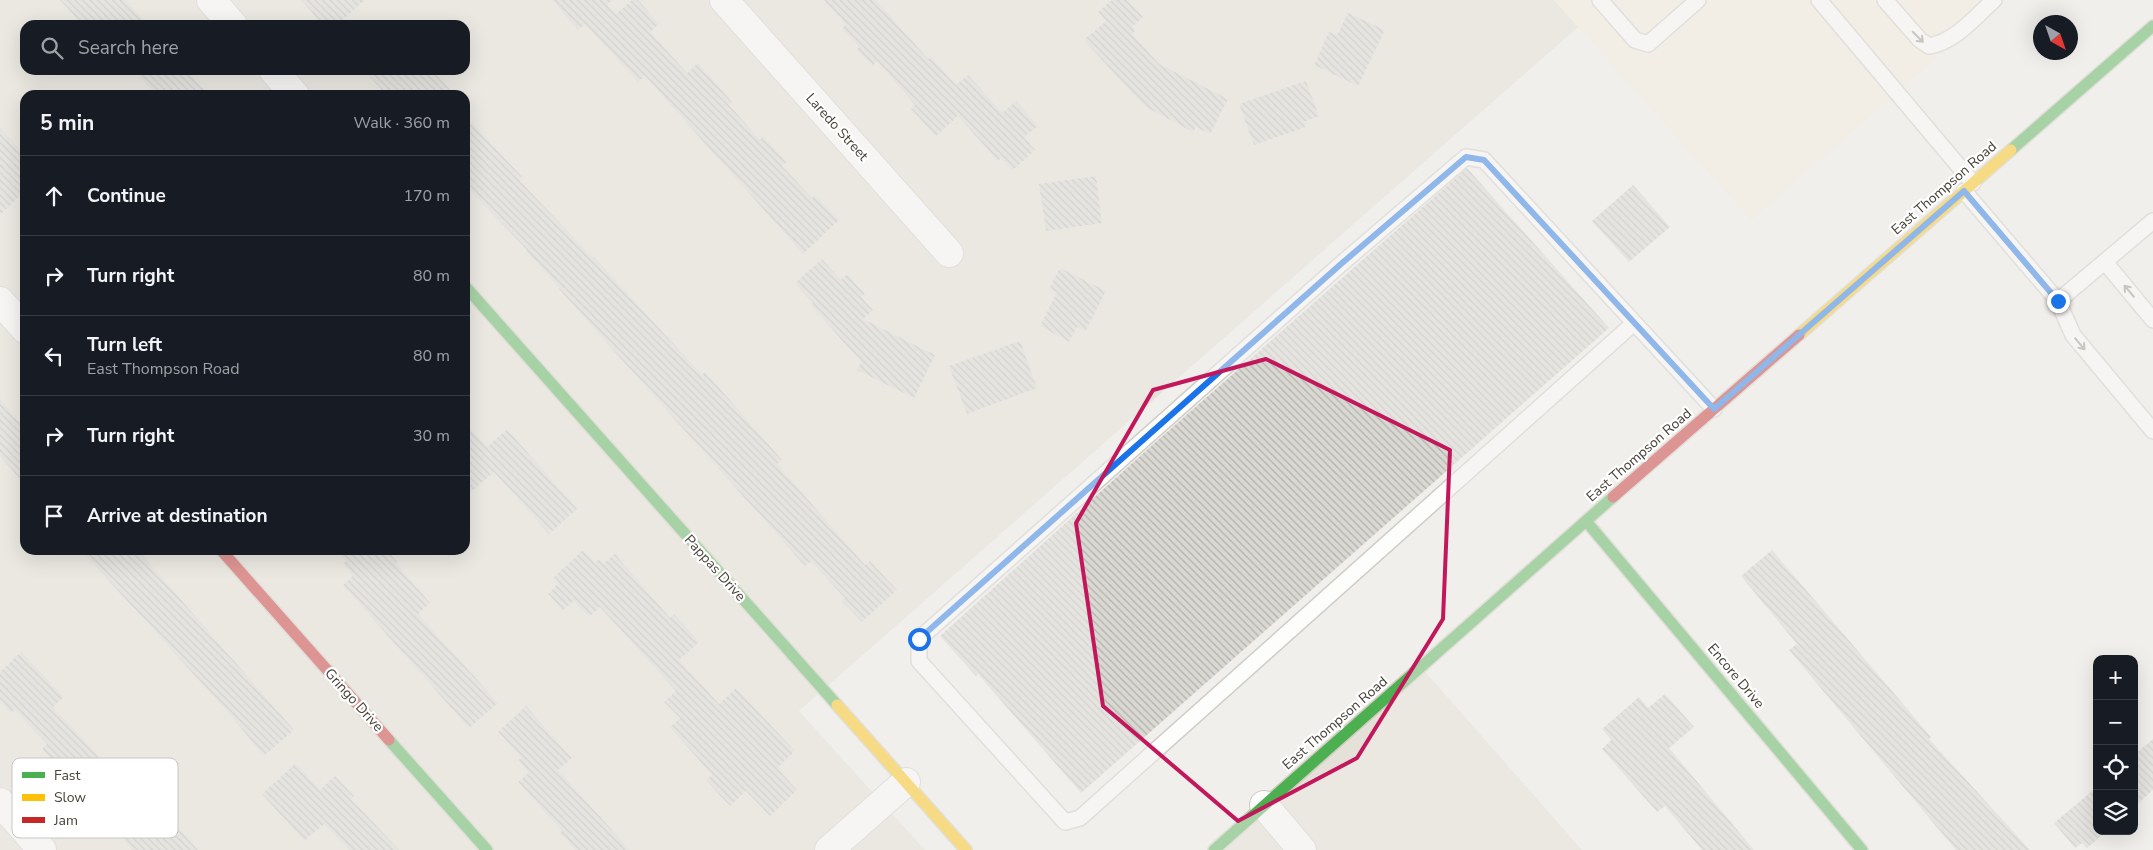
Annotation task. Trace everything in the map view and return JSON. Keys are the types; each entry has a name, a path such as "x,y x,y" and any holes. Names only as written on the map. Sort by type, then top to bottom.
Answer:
{"street":[{"path":"211,0 229,20"},
{"name":"Laredo Street","path":"724,0 949,253"},
{"name":"East Thompson Road","path":"1214,850 1586,521 2153,26"},
{"path":"277,75 291,90"},
{"name":"Pappas Drive","path":"470,292 966,850"},
{"path":"0,301 20,323"},
{"name":"Encore Drive","path":"1586,521 1862,850"},
{"name":"Gringo Drive","path":"225,555 487,850"},
{"path":"829,850 906,782"},
{"path":"0,802 12,816"},
{"path":"1264,805 1302,850"},
{"path":"32,838 42,850"}],"lane":[{"path":"1600,0 1635,40 1648,44 1698,0"},
{"path":"1819,0 2058,301 2073,335 2153,431"},
{"path":"1885,0 1920,40 1929,46 1941,44 1954,35 1994,0"},
{"path":"1634,323 1080,818 1065,822 919,661 919,639 1341,264 1466,157 1484,160 1714,409"},
{"path":"2058,301 2153,221"},
{"path":"2105,262 2153,320"}],"highlighted area":[{"path":"1266,359 1450,450 1443,619 1357,758 1238,821 1103,706 1076,523 1153,390"}],"shaded area":[{"path":"0,0 1554,0 1578,27 799,711 925,850 0,850"},
{"path":"1554,0 2003,0 1751,220"},
{"path":"1421,667 1582,850 1215,850"}],"building":[{"path":"60,0 126,0 144,20 78,20"},
{"path":"301,0 365,0 343,20 319,20"},
{"path":"552,0 613,0 607,4 616,14 632,0 638,0 659,24 650,32 687,73 698,63 732,102 729,105 760,140 763,136 787,162 782,166 812,198 815,195 839,220 803,254 645,76 638,82 585,24 578,30"},
{"path":"824,0 876,0 928,59 931,57 956,85 968,75 1002,113 1016,101 1038,126 1024,137 1035,150 1012,171 1001,158 998,161 958,116 936,136 911,109 915,105 877,61 872,66 857,49 859,47 842,28 846,25"},
{"path":"1112,0 1127,0 1143,17 1132,27 1135,31 1132,34 1159,64 1228,99 1210,134 1196,127 1193,132 1144,106 1084,40 1106,21 1098,12"},
{"path":"1348,13 1385,30 1358,86 1314,65 1329,32 1337,35"},
{"path":"138,75 191,75 205,90 152,90"},
{"path":"368,75 437,75 450,90 382,90"},
{"path":"1306,81 1319,116 1304,122 1306,127 1254,145 1239,104"},
{"path":"470,120 522,177 519,180 594,257 702,375 705,372 729,399 782,460 777,464 865,565 870,561 897,590 862,622 842,601 845,598 811,561 805,566 560,288 525,251 527,250 470,190"},
{"path":"0,128 20,150 20,196 0,215"},
{"path":"1467,168 1609,328 1081,793 978,674 976,676 940,636 1158,440"},
{"path":"1096,176 1102,223 1046,231 1039,184"},
{"path":"1633,185 1670,227 1629,262 1592,221"},
{"path":"822,259 841,280 847,274 865,294 861,297 873,310 863,319 935,355 914,398 857,370 861,362 811,305 813,303 795,283"},
{"path":"1060,268 1106,291 1085,332 1077,327 1069,342 1040,326 1057,292 1049,289"},
{"path":"1020,341 1037,388 967,414 949,366"},
{"path":"0,399 20,422 20,479 0,456"},
{"path":"470,428 487,447 507,429 577,509 549,534 494,472 470,493"},
{"path":"583,550 595,563 599,559 603,564 615,554 670,618 674,614 699,642 679,660 719,704 736,688 795,751 777,768 797,790 770,816 746,791 730,806 706,780 712,775 670,727 680,718 664,702 676,691 600,607 589,617 574,601 563,610 548,594 559,583 554,577"},
{"path":"1772,550 1931,737 1929,739 2030,850 1956,850 1789,650 1797,644 1741,576"},
{"path":"86,555 142,555 294,730 264,756 227,711"},
{"path":"341,555 391,555 430,603 418,614 498,703 469,728 343,585 353,576 343,564 346,561"},
{"path":"21,652 64,697 53,707 100,758 50,758 42,749 47,744 15,710 11,713 0,701 0,672"},
{"path":"1665,694 1694,727 1669,748 1754,850 1702,850 1665,806 1657,812 1602,749 1611,740 1602,729 1639,697 1648,708"},
{"path":"526,706 572,758 558,770 630,850 575,850 560,833 562,831 518,782 529,773 518,760 521,758 498,732"},
{"path":"2153,739 2153,790 2138,803 2138,790 2138,752"},
{"path":"296,763 320,790 335,776 354,796 351,799 399,850 349,850 324,824 304,841 262,794"},
{"path":"2093,790 2093,835 2102,835 2087,848 2082,843 2075,848 2054,823"},
{"path":"178,828 198,850 132,850 122,838 178,838"}],"traffic: fast":[{"path":"2011,150 2153,26"},
{"path":"470,292 837,705"},
{"path":"1214,850 1613,497"},
{"path":"1586,521 1862,850"},
{"path":"389,740 487,850"}],"traffic: slow":[{"path":"1799,335 2011,150"},
{"path":"837,705 966,850"}],"traffic: jam":[{"path":"1613,497 1799,335"},
{"path":"225,555 389,740"}],"route":[{"path":"919,639 1341,264 1466,157 1484,160 1714,409 1964,191 2058,301"}]}
